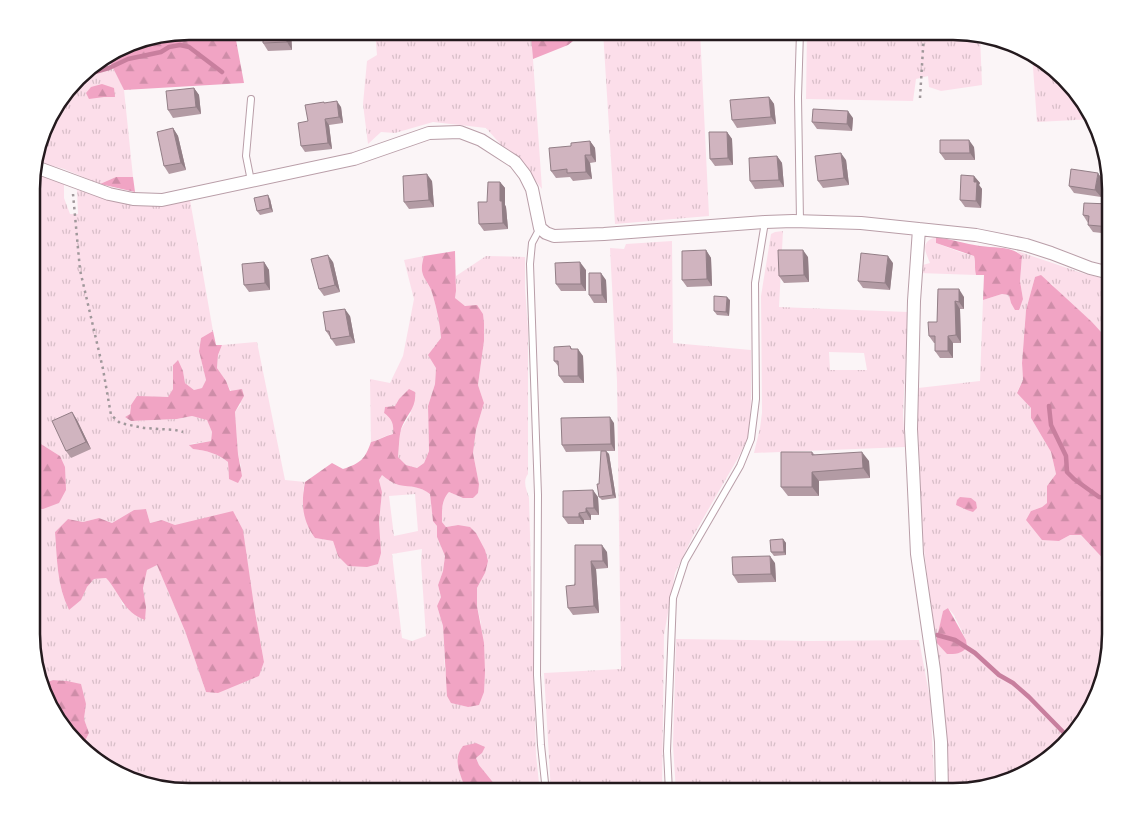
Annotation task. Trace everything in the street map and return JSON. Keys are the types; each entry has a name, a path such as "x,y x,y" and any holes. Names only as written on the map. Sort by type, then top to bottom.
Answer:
{"street":[{"path":"41,169 108,194 133,199 162,200 354,159 429,133 460,132 481,140 515,162 525,175 532,189 540,228 546,234 554,236 765,222 861,223 976,235 1026,245 1102,271"},
{"path":"919,228 914,301 912,468 917,554 934,670 941,742 942,783"}],"lane":[{"path":"800,40 798,97 800,221"},
{"path":"251,99 246,156 251,181"},
{"path":"669,783 667,751 673,598 685,561 740,466 752,439 756,399 755,283 765,222"},
{"path":"540,228 532,243 530,264 538,495 537,675 540,745 545,783"}],"path":[{"path":"920,98 924,40"},
{"path":"71,180 80,270 103,369 111,415 120,423 144,428 183,432"}],"green space":[{"path":"236,40 244,83 124,90 110,63 132,51 169,41"},
{"path":"376,40 532,40 542,189 515,154 503,147 486,128 433,122 395,133 381,132 368,144 363,104 367,61 377,55"},
{"path":"531,40 574,40 568,45 533,59"},
{"path":"604,40 700,40 709,216 615,224"},
{"path":"807,40 963,40 980,43 982,85 941,91 929,87 928,76 916,79 913,101 806,99"},
{"path":"110,63 124,90 133,177 116,177 100,184 64,169 42,163 51,132 71,98 91,77"},
{"path":"1033,63 1065,91 1085,119 1037,122"},
{"path":"102,84 114,88 115,97 89,99 86,93 91,87"},
{"path":"41,175 64,184 64,198 70,214 78,214 77,190 126,203 190,200 213,331 201,338 199,351 206,380 202,388 194,390 185,383 183,371 177,361 173,365 173,389 168,397 131,405 130,414 125,417 131,421 177,419 192,416 207,419 212,432 211,441 190,444 193,449 212,453 228,462 229,479 241,467 238,454 235,412 241,404 217,368 218,355 222,345 257,342 285,480 305,482 303,491 315,538 333,541 338,556 379,522 382,492 379,480 382,474 394,482 424,490 430,494 433,520 437,526 437,537 445,556 443,571 438,585 441,597 437,606 443,626 445,671 452,703 468,707 481,623 477,606 477,588 485,573 458,525 446,527 442,522 442,510 443,503 449,492 463,498 473,498 479,484 473,453 476,430 484,403 478,385 484,341 483,314 459,303 455,298 456,276 486,256 525,257 528,330 528,474 525,483 529,498 536,755 539,783 494,783 479,765 476,758 482,753 476,743 465,783 179,783 150,778 132,772 98,752 85,740 89,733 84,719 86,704 67,681 53,680 48,682 40,644 40,508 43,508 60,456 40,443","holes":["415,494 418,531 394,536 389,496","146,509 150,523 162,520 175,525 254,606 264,662 259,675 206,692 185,631 157,564 147,570 143,587 146,607 123,605 116,589 106,578 94,579 69,610 60,582 55,532 68,519 83,522 99,518 112,523 134,510","422,549 421,562 426,636 412,641 402,638 392,554"]},
{"path":"116,177 133,177 135,192 100,184"},
{"path":"783,231 779,307 908,312 903,414 905,447 754,453 762,413 761,296 771,234","holes":["829,352 864,353 867,370 830,370"]},
{"path":"936,237 936,243 974,256 976,275 919,273 919,266 930,263 925,251 926,244"},
{"path":"936,237 974,245 1013,250 1022,256 1020,281 1023,299 1019,310 1015,310 1009,295 1002,294 983,300 984,275 976,275 974,256 936,243"},
{"path":"672,241 673,343 751,350 749,435 738,458 693,536 675,573 664,635 662,783 550,783 544,673 621,669 617,381 610,248 624,249 626,244"},
{"path":"455,251 455,298 465,306 477,305 483,314 484,323 484,341 478,385 484,403 476,430 473,453 479,484 478,493 473,498 463,498 449,492 443,503 442,510 442,522 446,527 458,525 470,527 476,533 485,550 488,561 485,573 477,588 477,606 484,643 484,692 479,705 468,707 451,703 447,696 443,626 437,606 441,597 438,585 443,571 445,556 437,537 437,526 433,521 430,494 419,488 396,484 382,475 379,480 382,492 379,522 381,553 378,564 367,567 348,566 338,556 333,541 315,538 307,525 303,505 305,482 332,463 343,469 354,465 362,460 371,442 393,434 392,422 384,413 385,407 395,406 409,389 415,392 415,398 413,407 401,429 398,457 406,465 417,468 424,463 429,451 428,406 435,384 436,368 428,355 441,338 436,306 423,274 422,264 424,256"},
{"path":"1017,251 1102,278 1102,334 1052,284 1035,277 1026,310 1022,363 1023,380 1017,392 1031,408 1031,418 1051,452 1056,474 1047,486 1047,503 1031,511 1059,541 1070,535 1081,535 1102,557 1102,644 1097,673 1082,709 1071,725 1051,746 1036,758 1010,772 973,782 948,783 947,735 923,542 918,388 980,381 983,300 1002,294 1010,295 1011,303 1023,299 1020,281 1022,257","holes":["948,608 954,615 966,640 940,626 943,611"]},
{"path":"424,256 422,264 423,274 433,296 441,339 433,348 436,368 435,384 428,406 429,451 424,463 417,468 406,465 398,457 400,431 411,413 399,399 395,406 385,407 384,413 392,422 393,434 371,442 370,379 390,383 403,356 414,299 404,260"},
{"path":"1041,275 1102,333 1102,557 1081,535 1070,535 1059,541 1042,540 1026,520 1031,511 1047,503 1047,486 1056,474 1051,452 1031,418 1031,408 1017,393 1023,380 1022,363 1026,310 1035,277"},
{"path":"213,331 216,345 222,345 218,355 217,368 230,391 242,389 244,396 235,412 238,454 242,476 238,483 229,479 228,462 220,456 193,449 189,445 211,441 212,432 207,420 192,416 177,419 131,421 125,417 130,414 131,405 137,396 168,397 173,389 173,365 178,360 183,371 185,383 194,390 202,388 206,380 199,351 201,338"},
{"path":"40,443 60,456 65,467 66,490 59,503 40,509"},
{"path":"960,497 971,498 976,502 977,508 973,512 956,505"},
{"path":"146,509 150,523 162,520 175,525 233,511 243,530 264,662 259,676 218,693 206,692 185,631 157,565 147,570 143,588 146,607 145,620 138,617 127,607 106,578 94,579 87,587 81,600 69,610 60,582 55,532 68,519 83,522 99,518 112,523 134,510"},
{"path":"948,608 966,640 967,647 956,654 947,654 936,642 943,611"},
{"path":"676,639 919,640 930,699 935,783 675,783 673,745"},
{"path":"53,680 81,684 86,704 84,719 89,733 85,740 71,725 60,709 48,682"},
{"path":"476,743 485,747 476,758 479,765 494,783 463,783 458,768 458,757 463,746"}],"building":[{"path":"263,40 287,40 287,42 263,43"},
{"path":"194,88 196,107 168,110 166,91"},
{"path":"769,97 771,117 732,120 730,100"},
{"path":"337,101 339,117 325,119 328,143 301,146 298,123 308,121 305,105"},
{"path":"813,109 848,111 847,124 812,122"},
{"path":"173,128 181,163 164,166 157,132"},
{"path":"709,132 727,132 728,158 710,159"},
{"path":"940,140 969,140 970,153 940,153"},
{"path":"590,141 591,155 585,155 586,172 567,173 567,169 551,171 549,148 571,146 571,143"},
{"path":"841,153 844,178 818,181 815,156"},
{"path":"777,156 779,180 750,181 749,158"},
{"path":"1071,169 1098,173 1095,190 1069,186"},
{"path":"427,174 429,200 404,202 403,176"},
{"path":"961,175 974,176 974,182 977,182 976,201 960,200"},
{"path":"488,182 500,182 503,223 479,224 478,202 487,202"},
{"path":"268,195 270,208 257,211 254,198"},
{"path":"1084,203 1102,204 1102,226 1088,225 1089,216 1083,215"},
{"path":"706,250 707,279 682,280 682,251"},
{"path":"778,250 803,250 804,275 779,276"},
{"path":"861,253 888,256 885,283 858,281"},
{"path":"328,255 335,285 319,289 311,259"},
{"path":"264,262 265,283 244,285 242,264"},
{"path":"580,262 581,284 556,284 555,263"},
{"path":"589,273 601,273 602,295 589,295"},
{"path":"938,289 959,289 959,302 955,301 956,335 948,336 948,351 935,351 935,336 929,336 928,322 937,322"},
{"path":"714,296 727,297 726,312 714,311"},
{"path":"345,309 350,336 331,339 329,331 326,331 323,312"},
{"path":"570,346 571,349 578,349 578,376 559,376 558,361 554,361 554,347"},
{"path":"72,412 86,442 66,451 52,421"},
{"path":"610,417 611,444 562,445 561,418"},
{"path":"601,451 606,451 613,495 599,497 597,484 599,484"},
{"path":"781,452 812,452 812,455 862,452 863,468 812,472 812,487 781,487"},
{"path":"593,490 594,508 586,508 586,512 579,513 579,517 563,517 563,491"},
{"path":"783,539 784,552 771,552 770,540"},
{"path":"575,545 602,545 603,561 591,561 594,606 568,608 566,586 575,585"},
{"path":"770,556 771,574 733,575 732,557"}],"waterway":[{"path":"98,71 128,59 161,52 169,47 180,45 189,47 222,72"},
{"path":"1049,406 1051,425 1066,456 1067,472 1074,479 1102,497"},
{"path":"937,635 955,640 975,653 999,675 1013,683 1029,697 1064,733"}]}
